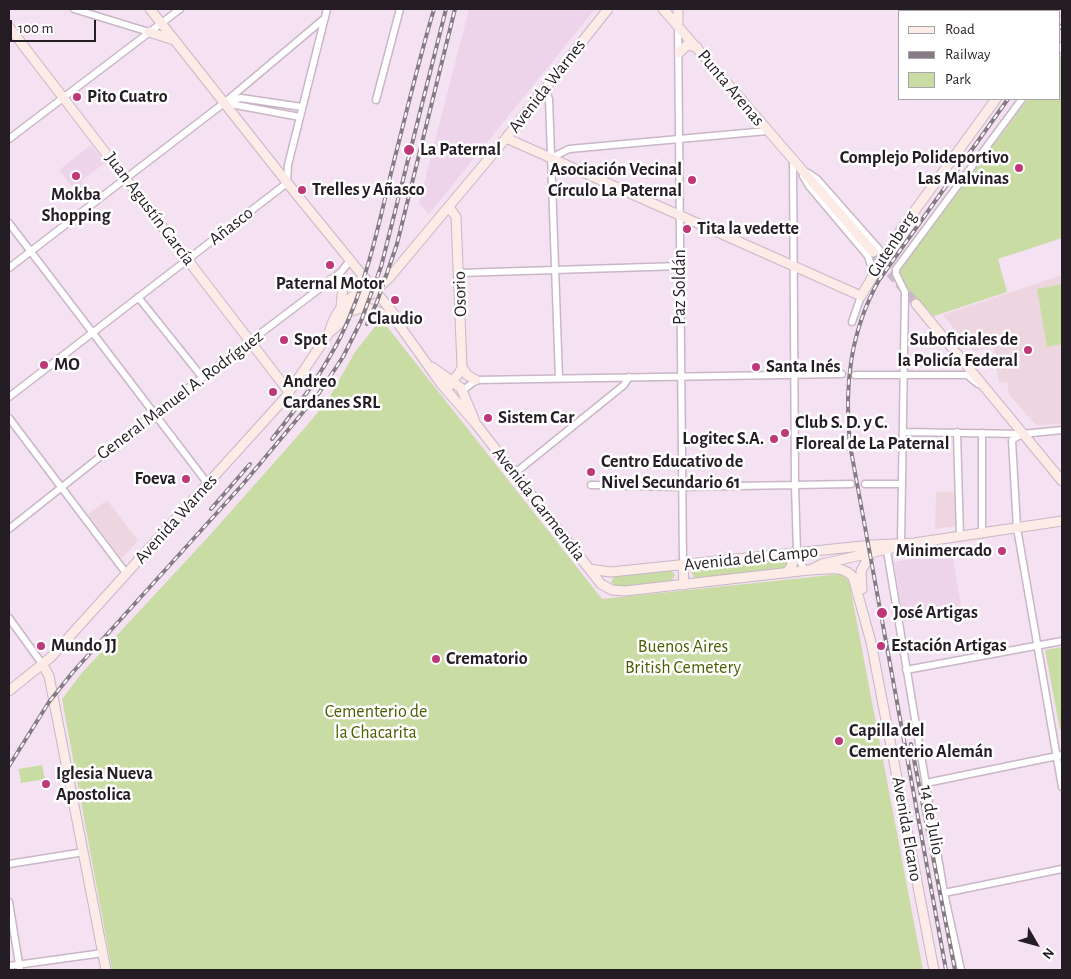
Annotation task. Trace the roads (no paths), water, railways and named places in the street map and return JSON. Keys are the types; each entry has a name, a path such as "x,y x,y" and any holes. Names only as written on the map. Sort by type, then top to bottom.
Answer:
{"main road":[{"name":"Avenida Garmendia","path":"150,9 287,183 394,314 397,322 449,394 476,424 601,584"},
{"name":"Avenida Warnes","path":"9,691 43,665 289,392 329,333 332,320 389,278 506,138 608,9"},
{"name":"Punta Arenas","path":"663,9 678,24 796,165 873,252"},
{"name":"Paz Soldán","path":"678,9 678,24"},
{"name":"Juan Agustín García","path":"9,27 289,392"},
{"path":"149,32 174,40"},
{"path":"679,53 687,45 697,47"},
{"name":"Gutenberg","path":"861,296 873,272 900,230 995,100"},
{"path":"506,138 861,296"},
{"name":"Osorio","path":"449,206 456,216 460,273 462,367"},
{"path":"383,301 389,278"},
{"path":"331,280 339,282 343,287 345,310 370,308 397,322"},
{"path":"916,304 1062,480"},
{"name":"Avenida Garmendia","path":"430,366 452,380 462,391 476,424"},
{"path":"462,391 459,396 449,394 452,380 462,367 467,375 476,380"},
{"name":"Avenida del Campo","path":"589,569 611,572 797,552 914,543 1062,522"},
{"name":"Avenida del Campo","path":"806,570 822,564 887,551 914,543"},
{"path":"837,549 849,558"},
{"path":"857,578 871,553"},
{"path":"786,554 793,563 787,572"},
{"name":"Avenida Elcano","path":"849,558 857,578 864,620 868,628 934,970"},
{"path":"683,565 684,584"},
{"name":"Avenida del Campo","path":"601,584 619,591 806,570 840,569 857,578"},
{"path":"43,665 49,676 106,970"}],"street":[{"path":"74,9 149,32"},
{"path":"9,138 180,9"},
{"path":"287,183 288,165 327,9"},
{"path":"376,100 400,9"},
{"path":"9,268 224,103 325,18"},
{"name":"Paz Soldán","path":"678,24 683,565"},
{"path":"545,89 549,99 558,378"},
{"path":"224,103 241,98 302,107"},
{"name":"Gutenberg","path":"904,374 905,289 896,274 897,266 1021,100"},
{"path":"224,103 300,117"},
{"path":"551,158 569,149 767,131"},
{"path":"796,165 793,266 795,485 797,552 806,570"},
{"name":"Punta Arenas","path":"796,165 817,179 885,256"},
{"name":"Punta Arenas","path":"796,165 809,186 868,256 873,272"},
{"name":"Añasco","path":"9,397 287,183"},
{"path":"9,223 208,484"},
{"name":"General Manuel A. Rodríguez","path":"9,529 154,414 331,280 342,271 350,260"},
{"path":"460,273 680,266"},
{"path":"138,296 202,377"},
{"name":"Gutenberg","path":"852,322 861,296"},
{"path":"462,391 476,380 842,374"},
{"path":"855,374 967,375 985,387"},
{"path":"901,543 904,374"},
{"path":"515,473 624,385 629,377"},
{"path":"9,418 126,574"},
{"path":"904,432 1022,434 1062,430"},
{"path":"957,432 960,537"},
{"path":"982,432 982,534"},
{"path":"1022,434 1012,440 1017,528 1034,637 1039,646 1037,653 1060,756 1062,787"},
{"path":"591,485 681,487 850,484"},
{"path":"865,484 902,484"},
{"name":"14 de Julio","path":"887,551 944,893 961,970"},
{"path":"9,618 43,665"},
{"path":"906,670 1062,641"},
{"path":"926,783 1060,756"},
{"path":"9,864 84,852"},
{"path":"944,893 1062,869"},
{"path":"9,902 20,968"},
{"path":"9,966 20,968 103,952"}],"tunnel":[{"path":"873,252 916,304"}],"railway":[{"path":"272,439 326,363 341,336 358,296 376,235 434,9"},
{"path":"9,766 49,702 73,672 243,484 319,393 343,357 361,321 381,267 446,9"},
{"path":"367,324 377,302 397,244 455,9"},
{"path":"946,970 850,445 848,423 849,381 851,360 861,319 879,280 1007,100"},
{"path":"211,509 250,464"},
{"path":"911,744 955,970"}],"place":[{"name":"Pito Cuatro","path":"77,97"},
{"name":"La Paternal","path":"409,150"},
{"name":"Complejo Polideportivo Las Malvinas","path":"1019,168"},
{"name":"Mokba Shopping","path":"76,176"},
{"name":"Asociación Vecinal Círculo La Paternal","path":"692,180"},
{"name":"Trelles y Añasco","path":"302,190"},
{"name":"Tita la vedette","path":"687,229"},
{"name":"Paternal Motor","path":"330,265"},
{"name":"Claudio","path":"395,300"},
{"name":"Spot","path":"284,340"},
{"name":"Suboficiales de la Policía Federal","path":"1028,350"},
{"name":"MO","path":"44,365"},
{"name":"Santa Inés","path":"756,367"},
{"name":"Andreo Cardanes SRL","path":"273,392"},
{"name":"Sistem Car","path":"488,418"},
{"name":"Club S. D. y C. Floreal de La Paternal","path":"785,433"},
{"name":"Logitec S.A.","path":"774,439"},
{"name":"Centro Educativo de Nivel Secundario 61","path":"591,472"},
{"name":"Foeva","path":"186,479"},
{"name":"Minimercado","path":"1002,551"},
{"name":"José Artigas","path":"882,613"},
{"name":"Mundo JJ","path":"41,646"},
{"name":"Estación Artigas","path":"881,646"},
{"name":"Crematorio","path":"436,659"},
{"name":"Capilla del Cementerio Alemán","path":"839,741"},
{"name":"Iglesia Nueva Apostolica","path":"46,784"}],"park label":[{"name":"Buenos Aires British Cemetery","path":"683,658"},
{"name":"Cementerio de la Chacarita","path":"376,722"}]}
